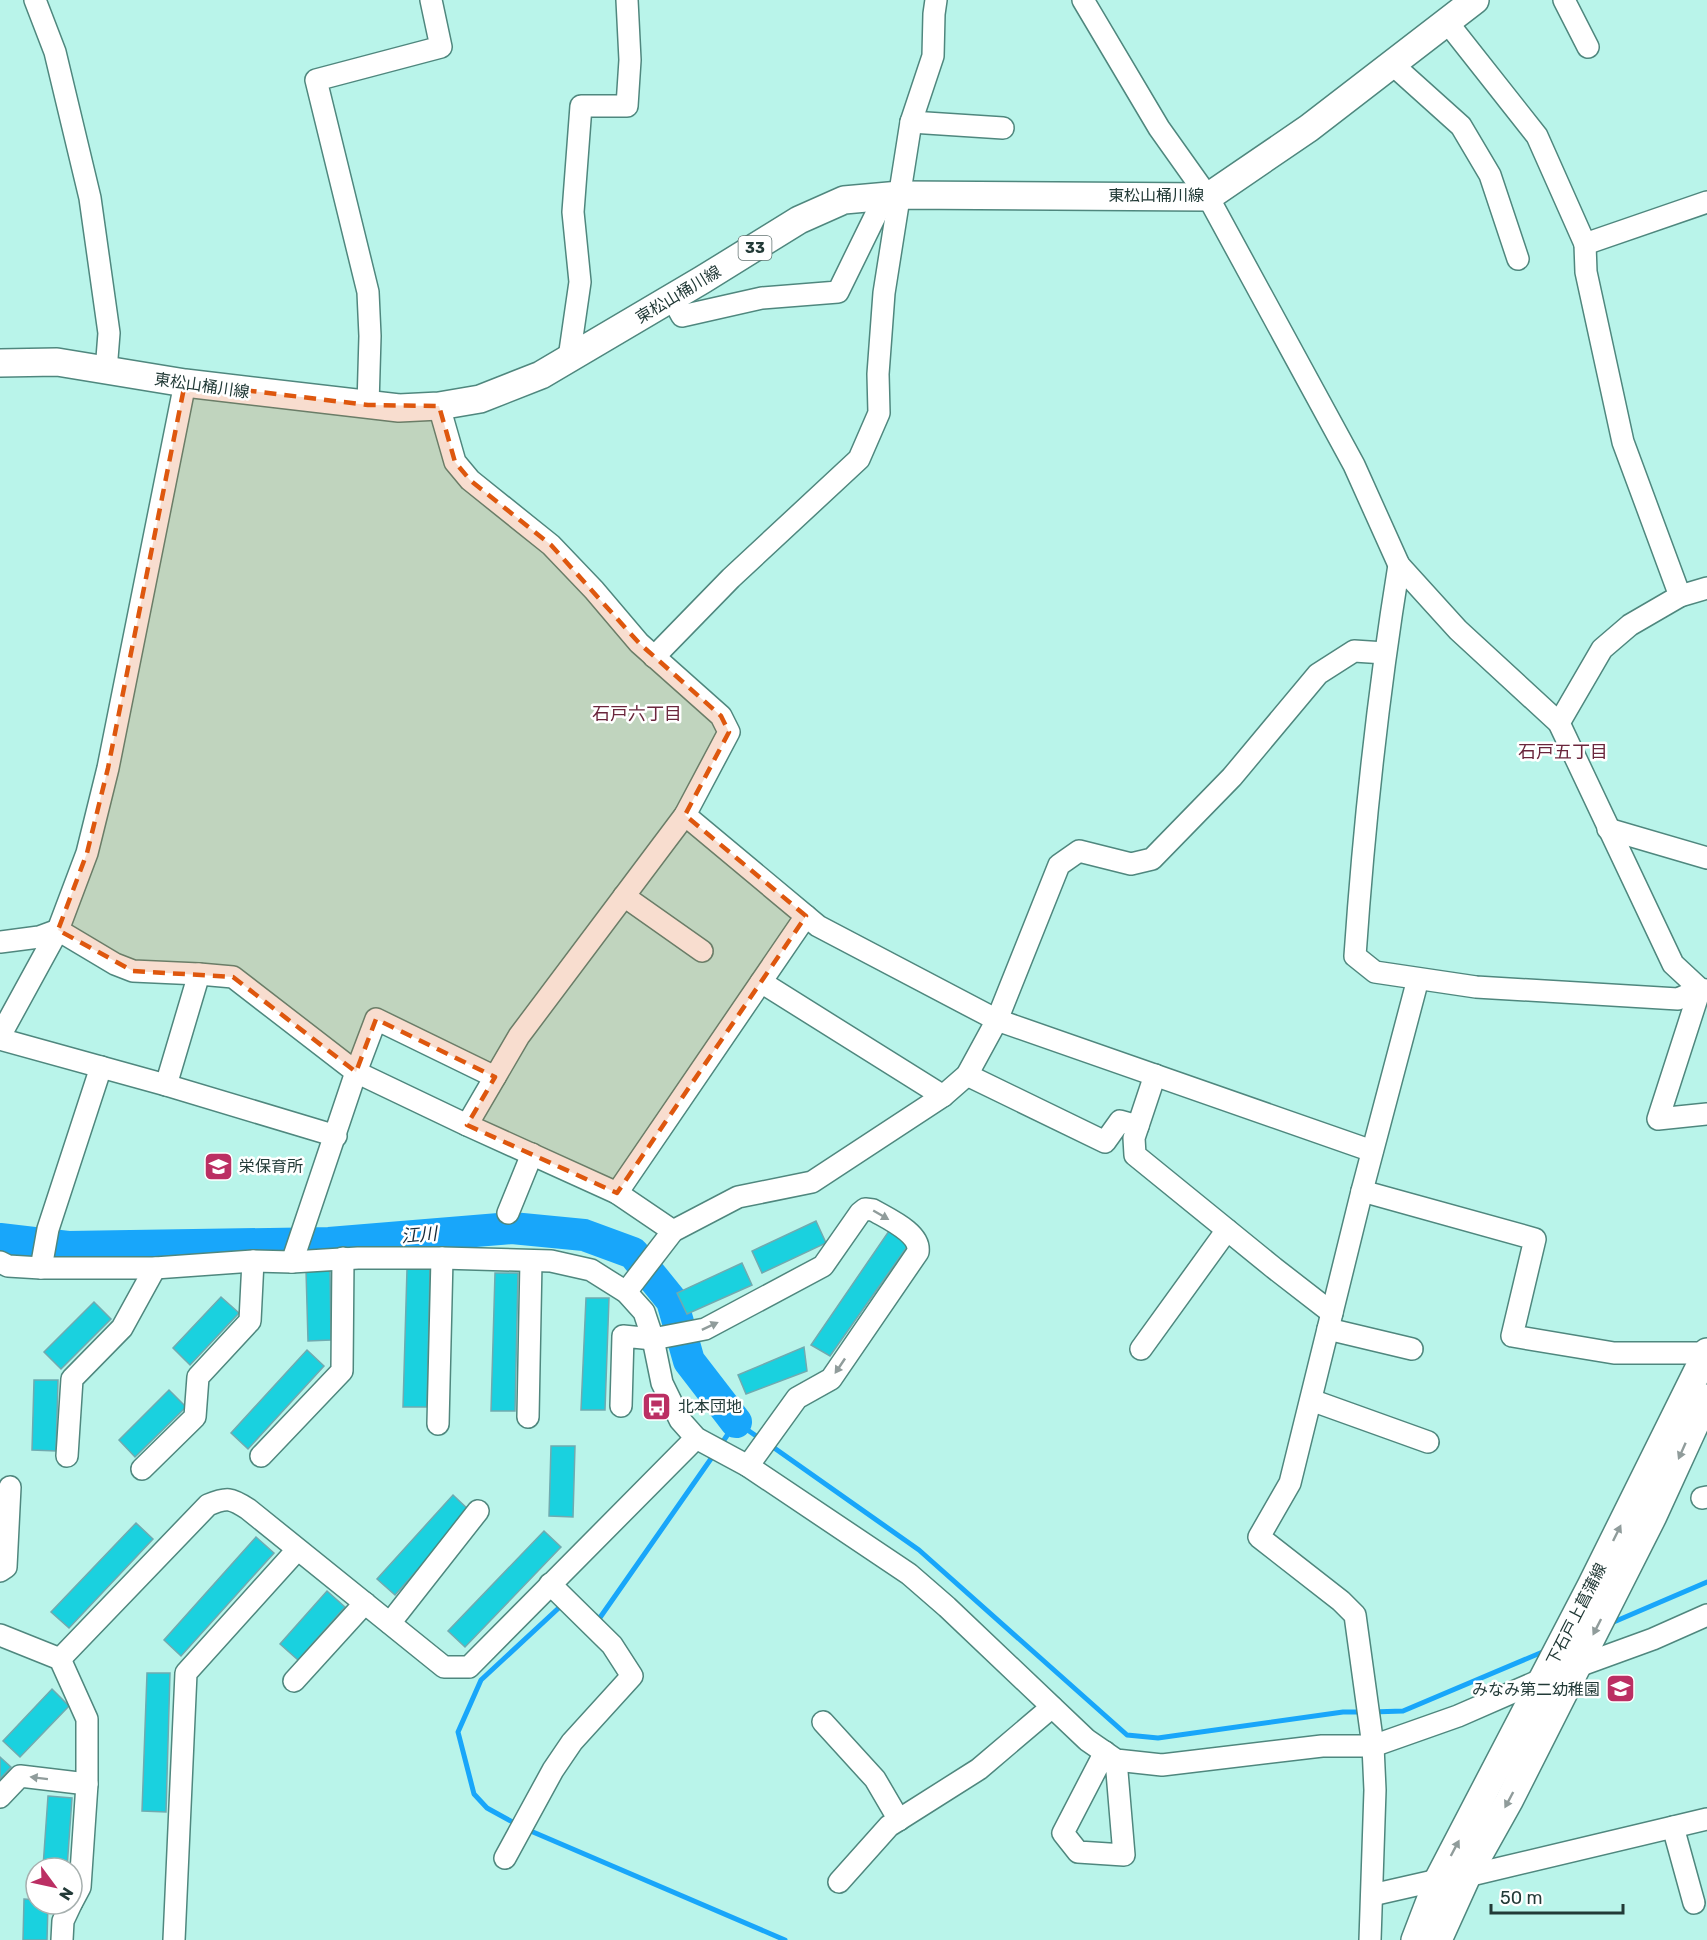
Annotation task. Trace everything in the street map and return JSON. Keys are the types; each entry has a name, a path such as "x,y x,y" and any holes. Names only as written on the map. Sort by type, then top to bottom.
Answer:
{"main road":[{"name":"東松山桶川線","path":"0,363 57,363 185,383 399,408 439,406 480,399 541,375 799,220 844,200 893,195 1208,197 1309,128 1475,0"},
{"name":"下石戸上菖蒲線","path":"1415,1940 1438,1880 1591,1586 1707,1352"},
{"name":"下石戸上菖蒲線","path":"1438,1940 1467,1876 1509,1801 1653,1516 1707,1398"},
{"path":"1438,1880 1467,1876"}],"street":[{"path":"35,0 55,52 90,198 109,333 106,371"},
{"path":"368,405 370,336 368,292 316,80 441,47 431,0"},
{"path":"569,358 580,282 573,212 581,106 627,106 630,60 627,0"},
{"path":"654,657 731,578 859,459 879,413 878,374 893,195 911,122 933,56 936,0"},
{"path":"1083,0 1159,128 1208,197 1354,465 1399,565 1458,630 1558,723 1673,964 1703,990"},
{"path":"1564,0 1588,47"},
{"path":"1447,22 1537,136 1586,244 1586,272 1623,442 1680,596"},
{"path":"1392,64 1461,126 1490,175 1518,259"},
{"path":"911,122 1003,128"},
{"path":"672,298 682,316 762,298 838,292 893,195"},
{"path":"1586,244 1707,202"},
{"path":"185,383 108,768 87,853 58,930 0,1037 336,1136"},
{"path":"439,406 456,462 470,480 551,545 654,657 722,716 729,732 685,815 519,1036 467,1125"},
{"path":"1399,565 1385,653 1355,956 1375,972 1476,987 1678,999 1703,990"},
{"path":"1558,723 1602,649 1630,625 1680,596 1707,588"},
{"path":"626,1292 673,1231 738,1197 812,1182 943,1096 967,1075 997,1020 1059,865 1078,851 1131,864 1152,859 1232,777 1318,674 1354,651 1385,653"},
{"path":"685,815 818,926 997,1020 1372,1151"},
{"path":"1608,829 1707,858"},
{"path":"624,896 702,951"},
{"path":"617,1193 806,916"},
{"path":"0,942 39,937 58,930"},
{"path":"58,930 115,964 133,971 233,977 356,1072 617,1193 673,1231"},
{"path":"166,1085 199,974"},
{"path":"1370,1940 1375,1790 1373,1746 1355,1615 1341,1600 1259,1537 1290,1483 1372,1151 1418,979"},
{"path":"761,982 943,1096"},
{"path":"1703,990 1658,1119 1707,1114"},
{"path":"292,1262 376,1019 495,1077"},
{"path":"41,1268 48,1229 101,1067"},
{"path":"967,1075 1105,1142 1120,1121 1138,1126"},
{"path":"1155,1075 1134,1138 1135,1155 1227,1230 1330,1321 1412,1349"},
{"path":"508,1213 532,1154"},
{"path":"1362,1191 1535,1239 1512,1336 1614,1353 1707,1352"},
{"path":"621,1406 623,1336 653,1339 705,1329 823,1266 860,1213 866,1209 873,1210 915,1236 920,1244 918,1252 831,1379 796,1398 748,1466"},
{"path":"1141,1349 1227,1230"},
{"path":"0,1262 8,1266 41,1268 155,1268 342,1258 442,1258 551,1261 591,1270 626,1292 645,1312 662,1383 680,1420 696,1438 748,1466 909,1574 1087,1740 1110,1756 1162,1765 1322,1746 1373,1746 1458,1716 1543,1679 1707,1615"},
{"path":"261,1456 342,1371 342,1258"},
{"path":"438,1424 442,1258"},
{"path":"528,1417 531,1261"},
{"path":"142,1469 195,1417 198,1377 250,1321 253,1262"},
{"path":"67,1456 72,1379 122,1328 155,1268"},
{"path":"1311,1400 1428,1442"},
{"path":"60,1659 208,1505 222,1499 234,1500 248,1509 444,1667 469,1667 696,1438"},
{"path":"0,1571 6,1567 10,1487"},
{"path":"390,1623 478,1511"},
{"path":"174,1940 186,1673 297,1550"},
{"path":"505,1858 553,1770 572,1742 632,1676 612,1645 550,1584"},
{"path":"294,1681 365,1603"},
{"path":"0,1635 60,1659 87,1719 87,1784 82,1856"},
{"path":"839,1882 889,1826 979,1769 1052,1707"},
{"path":"823,1722 875,1779 898,1820"},
{"path":"0,1797 20,1776 87,1784"},
{"path":"1467,1876 1707,1819"},
{"path":"1673,1827 1694,1903"},
{"path":"1372,1895 1438,1880"},
{"path":"62,1940 65,1916"}],"highlighted area":[{"path":"185,383 368,405 439,406 455,462 470,480 551,545 639,643 721,716 729,732 685,815 806,916 617,1193 467,1125 495,1077 376,1019 356,1072 233,977 133,971 58,930 87,853 108,768"}],"building":[{"path":"816,1221 826,1243 762,1273 752,1251"},
{"path":"889,1231 909,1244 830,1356 811,1345"},
{"path":"742,1263 752,1285 687,1314 677,1293"},
{"path":"330,1269 331,1340 308,1341 306,1270"},
{"path":"407,1269 430,1269 427,1407 403,1407"},
{"path":"495,1273 518,1273 515,1411 491,1411"},
{"path":"221,1297 239,1313 190,1365 173,1348"},
{"path":"586,1298 609,1298 605,1410 581,1410"},
{"path":"94,1302 111,1319 61,1369 44,1352"},
{"path":"804,1347 807,1371 746,1394 738,1375"},
{"path":"307,1350 324,1366 248,1449 231,1433"},
{"path":"34,1380 58,1380 56,1451 32,1450"},
{"path":"169,1390 186,1407 135,1457 119,1440"},
{"path":"551,1446 575,1446 573,1517 549,1516"},
{"path":"453,1495 470,1511 395,1595 377,1579"},
{"path":"136,1523 153,1539 69,1628 51,1612"},
{"path":"544,1531 561,1547 465,1647 448,1631"},
{"path":"256,1537 274,1553 181,1656 164,1640"},
{"path":"327,1591 345,1607 298,1660 280,1644"},
{"path":"147,1673 170,1673 166,1812 142,1811"},
{"path":"52,1689 69,1706 20,1757 3,1741"},
{"path":"0,1757 11,1767 0,1779"},
{"path":"48,1796 72,1798 68,1856 44,1856"},
{"path":"24,1899 24,1916 48,1916 47,1940 23,1940"}],"waterway":[{"name":"江川","path":"0,1239 68,1247 329,1243 512,1228 584,1235 633,1253 672,1301 689,1361 736,1422"},
{"name":"江川","path":"720,1446 736,1422 762,1440"},
{"path":"770,1445 919,1550 1127,1735 1158,1738 1343,1712 1363,1712"},
{"path":"596,1616 599,1619 715,1453"},
{"path":"1609,1624 1707,1582"},
{"path":"518,1825 487,1808 474,1794 458,1732 481,1680 563,1604"},
{"path":"1372,1712 1403,1711 1545,1651"},
{"path":"526,1829 785,1940"}],"place":[{"name":"栄保育所","path":"218,1166"},
{"name":"北本団地","path":"657,1406"},
{"name":"みなみ第二幼稚園","path":"1621,1689"}],"district":[{"name":"石戸六丁目","path":"637,714"},
{"name":"石戸五丁目","path":"1563,752"}]}
